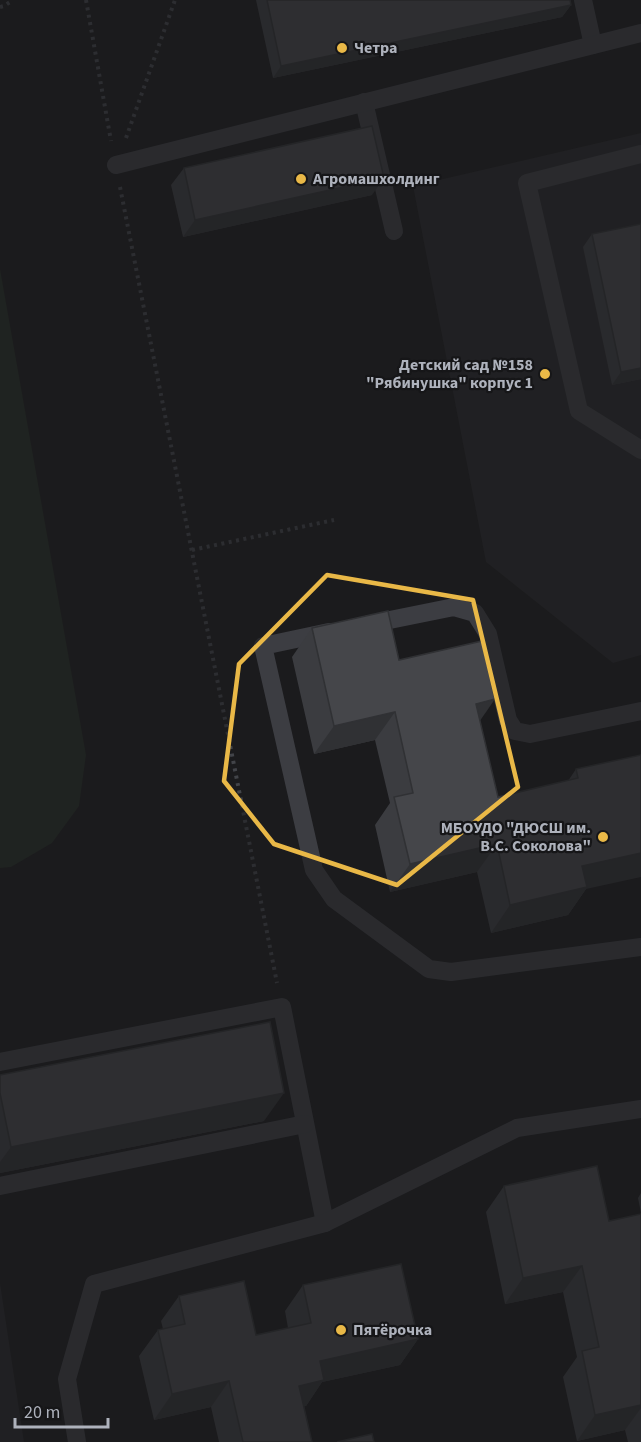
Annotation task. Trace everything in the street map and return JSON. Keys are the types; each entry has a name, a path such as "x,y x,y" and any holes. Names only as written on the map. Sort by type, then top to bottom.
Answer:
{"lane":[{"path":"583,0 593,45"},
{"path":"116,165 641,33"},
{"path":"364,102 394,231"},
{"path":"641,154 527,183 579,411 641,450"},
{"path":"641,711 530,734 515,731 508,720 488,634 475,613 454,607 263,646 314,870 334,899 429,969 451,972 641,947"},
{"path":"0,1062 282,1007 325,1222"},
{"path":"77,1442 67,1379 94,1284 325,1222 517,1128 641,1109"},
{"path":"0,1186 305,1124"}],"path":[{"path":"1,7 13,0"},
{"path":"86,0 116,165 282,1007"},
{"path":"116,165 175,0"},
{"path":"192,550 334,520"}],"highlighted area":[{"path":"327,575 473,600 518,787 397,885 274,844 224,781 239,664"}],"shaded area":[{"name":"Детский сад №158 \"Рябинушка\" корпус 1","path":"641,133 641,655 613,663 486,562 413,186"},
{"path":"0,269 86,755 79,806 52,843 11,867 0,868"},
{"path":"0,1283 24,1442 0,1442"}],"building":[{"name":"Четра","path":"267,0 570,0 571,5 281,66"},
{"path":"372,126 384,178 195,220 184,168"},
{"path":"641,224 641,368 621,372 592,234"},
{"path":"388,611 399,660 482,641 495,699 476,704 498,797 578,778 576,769 641,755 641,853 582,866 587,887 510,905 497,844 410,864 394,797 413,793 395,712 334,726 312,628"},
{"path":"270,1022 284,1093 11,1147 0,1093 0,1075"},
{"path":"597,1166 609,1221 641,1214 641,1405 595,1415 582,1351 599,1347 582,1266 523,1278 504,1186"},
{"path":"401,1264 418,1339 320,1361 324,1380 299,1386 312,1442 243,1442 229,1381 172,1394 158,1330 185,1324 179,1296 244,1281 256,1335 311,1323 303,1285"},
{"path":"372,1434 374,1442 337,1442"}],"place":[{"name":"Четра","path":"342,48"},
{"name":"Агромашхолдинг","path":"301,179"},
{"name":"Детский сад №158 \"Рябинушка\" корпус 1","path":"545,374"},
{"name":"МБОУДО \"ДЮСШ им. В.С. Соколова\"","path":"603,837"},
{"name":"Пятёрочка","path":"341,1330"}]}
